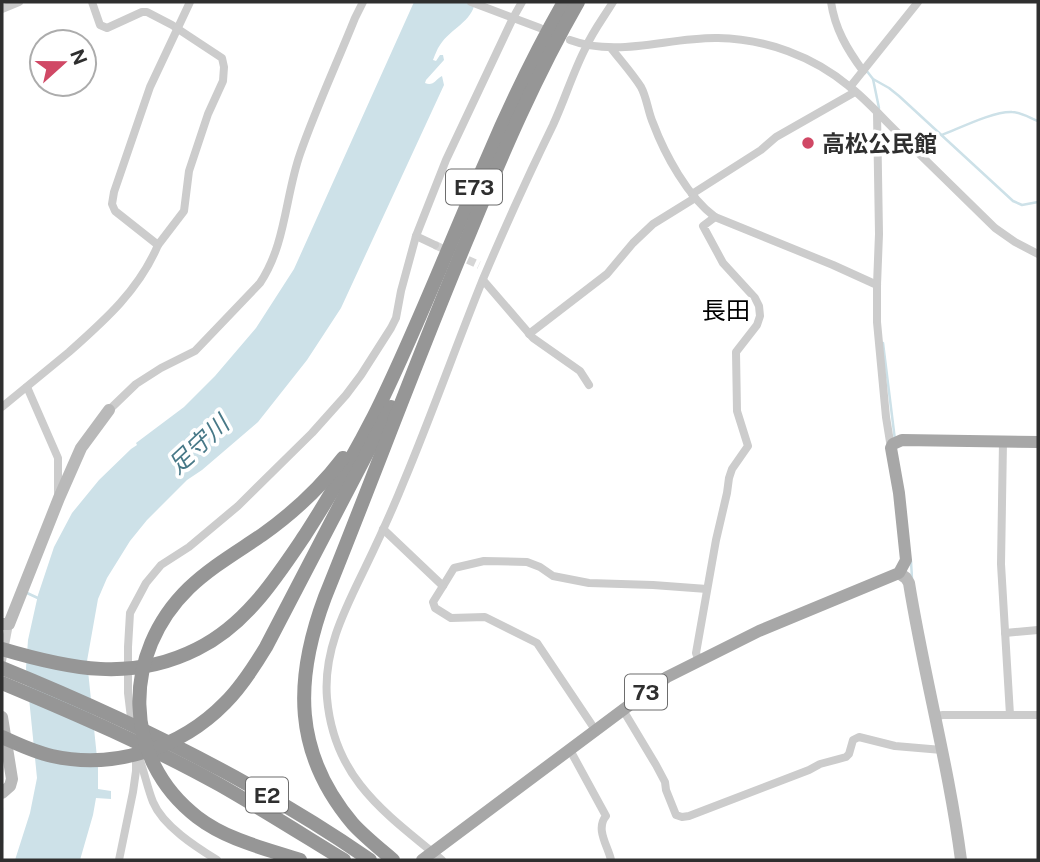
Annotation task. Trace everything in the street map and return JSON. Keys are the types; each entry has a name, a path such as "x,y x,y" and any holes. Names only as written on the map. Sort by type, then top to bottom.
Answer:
{"highway":[{"name":"E73","path":"393,376 507,113 564,2"},
{"name":"E73","path":"431,324 498,163 579,2"},
{"path":"2,737 34,751 83,760 132,755 162,746 200,725 230,697 256,663 284,614 431,324"},
{"path":"393,860 355,826 332,795 311,743 304,690 309,649 317,618 431,324"},
{"path":"2,649 56,663 102,670 133,669 187,654 212,641 235,623 261,596 297,546 358,447 393,376"},
{"path":"300,860 222,832 196,816 173,795 157,770 145,738 139,701 142,670 153,636 175,603 202,577 278,523 318,489 353,445 393,376"},
{"name":"E2","path":"2,668 159,737 228,772 370,860"},
{"name":"E2","path":"2,683 174,761 220,785 344,860"}],"main road":[{"path":"5,624 81,448 109,410"},
{"path":"961,860 938,716 917,636 909,583 899,573 906,560 894,444 902,440 1038,442"},
{"name":"73","path":"433,858 667,677 759,631 899,573"},
{"path":"2,717 12,779 10,786 2,793"}],"street":[{"path":"2,9 19,2"},
{"path":"2,407 96,328 125,300 144,274 158,245 184,211 189,171 225,73 222,58 178,28 147,12 107,27 100,25 92,2"},
{"path":"158,245 115,211 112,204 150,88 190,2"},
{"path":"109,410 143,379 195,351 264,277 282,233 300,155 363,2"},
{"path":"471,2 540,28"},
{"path":"119,860 133,792 136,759 128,693 130,613 146,583 161,565 189,547 238,506 312,433 354,385 391,328 396,318 416,236 446,160 510,17 522,2"},
{"path":"433,858 374,802 355,780 341,754 329,713 326,680 330,649 425,431 483,280 524,183 554,122 586,46 613,2"},
{"path":"831,2 838,31 849,51 864,69"},
{"path":"529,334 607,274 653,224 776,137 853,89 864,69 918,2"},
{"path":"570,40 586,46 611,48 704,38 748,41 801,56 853,89 995,228 1038,254"},
{"path":"611,48 642,88 657,134 694,196 715,217 877,285"},
{"path":"877,113 877,322 886,417 894,444"},
{"path":"699,661 696,653 729,478 748,446 737,411 736,352 758,325 761,316 758,302 723,263 703,226 715,217"},
{"path":"416,236 435,245"},
{"path":"478,265 488,269"},
{"path":"483,280 539,344 580,372 589,385"},
{"path":"27,387 58,458 58,498"},
{"path":"1003,442 1001,564 1010,715"},
{"path":"383,529 443,586"},
{"path":"596,731 537,643 485,617 451,618 435,608 433,602 454,568 484,561 527,562 553,576 589,583 707,589"},
{"path":"2,661 5,624"},
{"path":"1005,633 1038,630"},
{"path":"624,710 665,782 676,815 682,817 749,794 820,764 846,757 853,740 859,737 895,746 942,750"},
{"path":"938,716 1038,716"},
{"path":"135,749 158,812 177,831 217,860"},
{"path":"570,750 606,816 601,822 601,829 611,860"}],"water":[{"name":"足守川","path":"414,2 475,2 470,15 445,39 436,52 433,60 436,61 443,55 444,60 425,83 432,83 442,76 444,85 341,308 307,360 258,422 187,480 147,520 107,578 98,599 87,661 98,789 111,791 111,799 96,798 80,860 15,860 30,813 37,778 26,668 28,640 38,595 54,547 72,513 99,480 137,445 136,443 184,407 256,328 294,269"}],"waterway":[{"path":"866,70 873,79 879,108"},
{"path":"873,79 899,96 1013,201 1022,205 1038,202"},
{"path":"942,135 1005,112 1019,113 1038,121"},
{"path":"883,343 895,440"},
{"path":"911,561 912,579"},
{"path":"27,593 40,599"},
{"path":"2,808 2,843"}],"tunnel":[{"path":"435,245 479,265"}],"place":[{"name":"高松公民館","path":"808,143"}],"district":[{"name":"長田","path":"726,310"}]}
